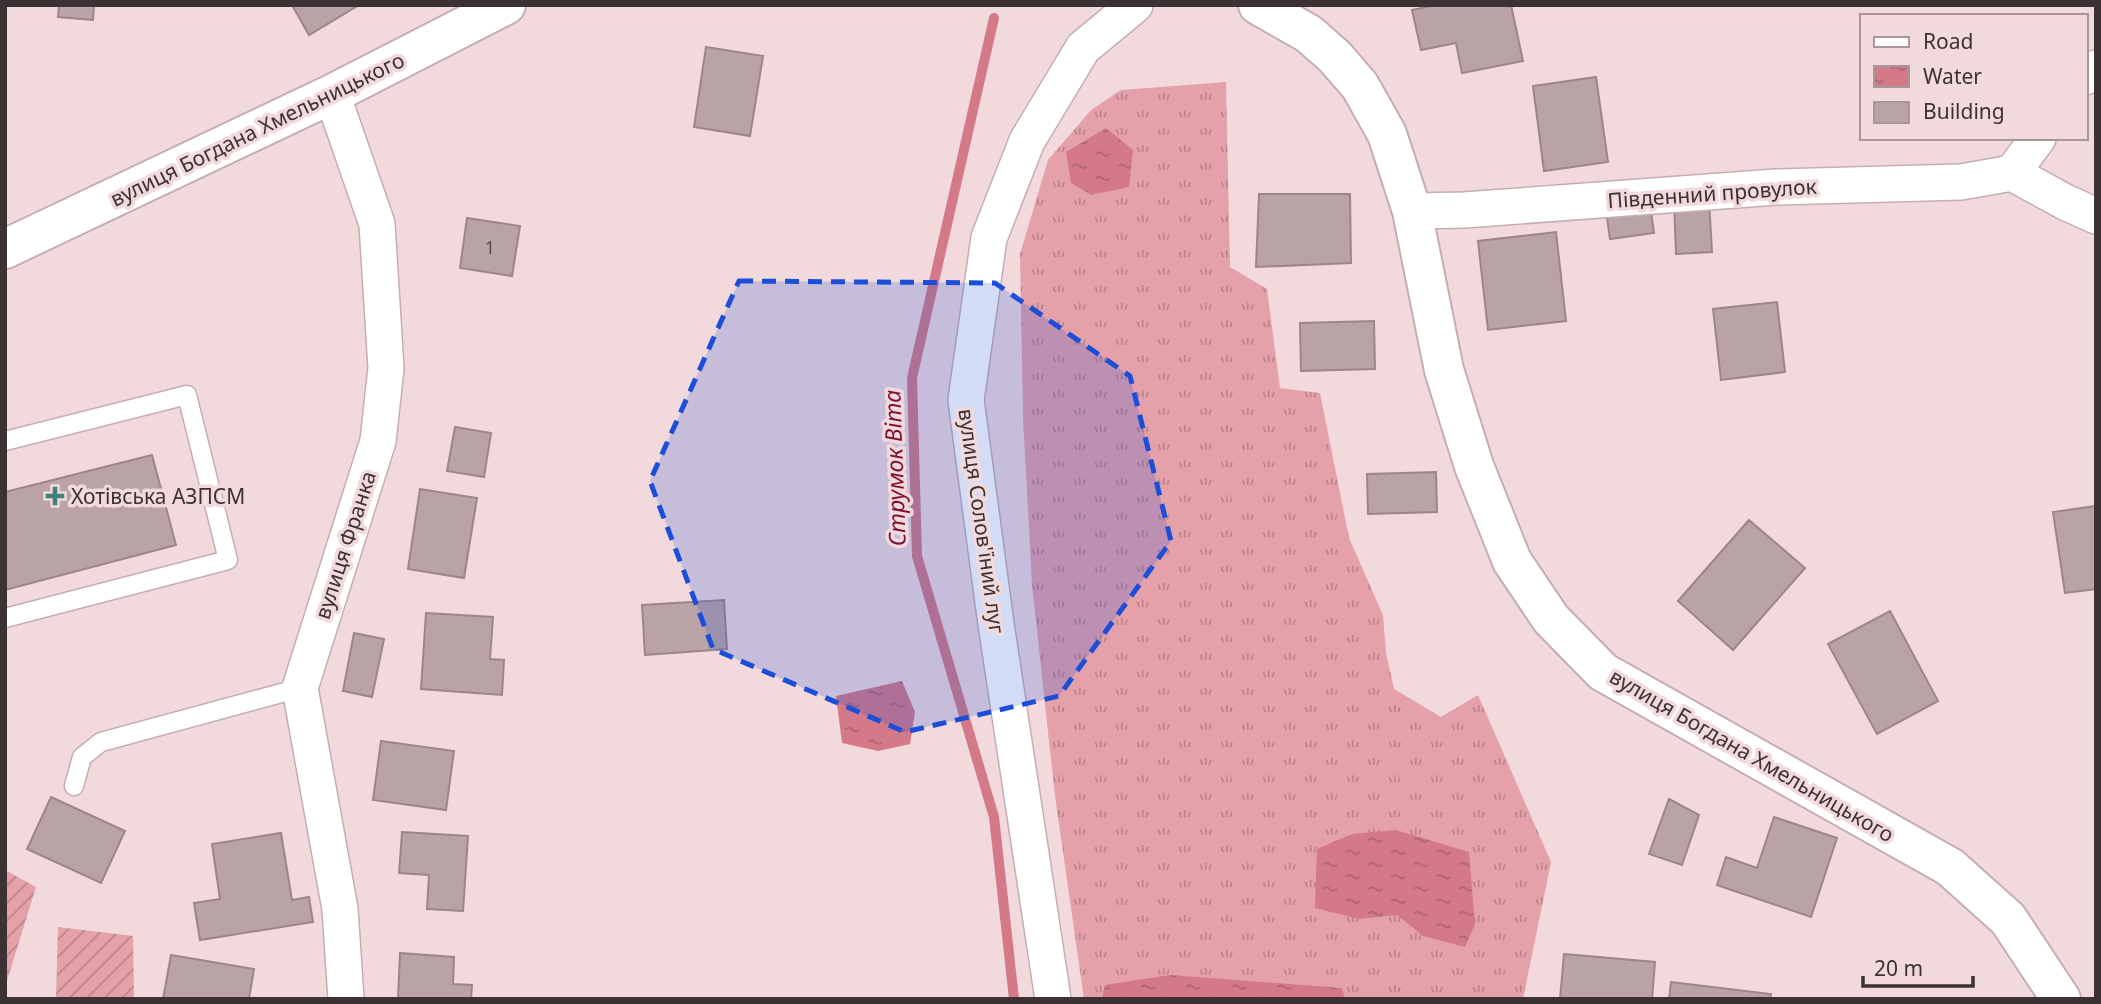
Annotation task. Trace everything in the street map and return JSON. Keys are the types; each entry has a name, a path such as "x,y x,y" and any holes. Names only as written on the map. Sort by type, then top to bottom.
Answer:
{"street":[{"name":"вулиця Богдана Хмельницького","path":"5,249 332,94 506,5"},
{"name":"вулиця Солов'їний луг","path":"1053,999 998,637 966,400 989,237 1027,141 1083,48 1135,5"},
{"name":"вулиця Богдана Хмельницького","path":"1258,5 1309,34 1335,57 1360,86 1387,134 1412,211 1444,370 1474,466 1512,561 1551,619 1603,672 1950,867 2008,919 2061,999"},
{"name":"вулиця Франка","path":"332,94 377,223 386,369 378,441 300,688 340,909 346,999"},
{"path":"2037,140 2012,173 2096,216"},
{"name":"Південний провулок","path":"1412,211 1464,211 1776,187 1961,182 2012,173"}],"lane":[{"path":"5,441 187,395 228,560 5,618"},
{"path":"74,786 82,757 101,742 300,688"}],"highlighted area":[{"path":"739,281 995,283 1130,376 1171,541 1059,696 905,732 713,649 650,481"}],"green space":[{"path":"1226,82 1230,267 1267,289 1280,388 1320,393 1349,538 1383,615 1386,653 1394,689 1441,717 1478,695 1551,862 1523,999 1084,999 1055,796 1032,585 1023,418 1020,254 1048,160 1091,110 1121,90"},
{"path":"5,870 36,887 5,987"},
{"path":"58,927 133,936 134,999 56,999"}],"water":[{"path":"1106,128 1133,150 1129,187 1091,195 1071,183 1066,152"},
{"path":"902,681 915,712 910,744 878,751 842,743 836,696"},
{"path":"1396,830 1469,852 1475,924 1465,947 1423,936 1397,915 1359,919 1315,908 1317,849 1352,834"},
{"path":"1170,975 1342,988 1345,999 1102,999 1105,985"}],"building":[{"path":"59,5 94,5 93,20 58,17"},
{"path":"292,5 359,5 309,35"},
{"path":"1435,5 1511,5 1523,61 1462,73 1456,43 1421,50 1412,10"},
{"path":"706,47 763,56 750,136 694,127"},
{"path":"1596,77 1608,162 1544,171 1533,86"},
{"path":"1259,194 1350,194 1351,263 1256,267"},
{"path":"1649,197 1654,233 1610,239 1605,203"},
{"path":"1709,200 1712,252 1676,254 1674,201"},
{"path":"467,218 520,226 512,276 460,268"},
{"path":"1556,232 1566,321 1488,330 1478,241"},
{"path":"1777,302 1785,372 1721,380 1713,309"},
{"path":"1374,321 1375,369 1301,371 1300,323"},
{"path":"455,427 491,433 484,477 447,471"},
{"path":"152,455 176,545 5,590 5,492"},
{"path":"1436,472 1437,512 1368,514 1367,474"},
{"path":"420,489 477,498 464,578 408,569"},
{"path":"2096,506 2096,589 2065,593 2053,512"},
{"path":"1749,520 1805,568 1733,650 1678,601"},
{"path":"724,600 727,649 645,655 642,605"},
{"path":"1890,611 1938,701 1877,734 1828,644"},
{"path":"426,613 493,617 490,659 504,660 502,695 421,689"},
{"path":"354,633 384,639 372,697 343,691"},
{"path":"381,741 454,751 446,810 373,800"},
{"path":"51,797 125,831 101,883 27,849"},
{"path":"1669,799 1699,815 1682,865 1649,854"},
{"path":"1774,817 1837,838 1811,917 1717,885 1726,857 1757,868"},
{"path":"402,832 468,836 463,911 427,909 429,875 399,873"},
{"path":"281,833 292,900 309,897 313,922 200,940 194,903 220,899 212,844"},
{"path":"400,953 454,957 453,984 472,985 471,999 398,999"},
{"path":"1564,954 1655,962 1652,999 1560,999"},
{"path":"171,955 254,969 249,999 163,999"},
{"path":"1671,982 1771,994 1770,999 1669,999"}],"waterway":[{"name":"Струмок Віта","path":"994,18 912,378 917,556 994,817 1014,999"}],"place":[{"name":"Хотівська АЗПСМ","path":"55,496"}]}
